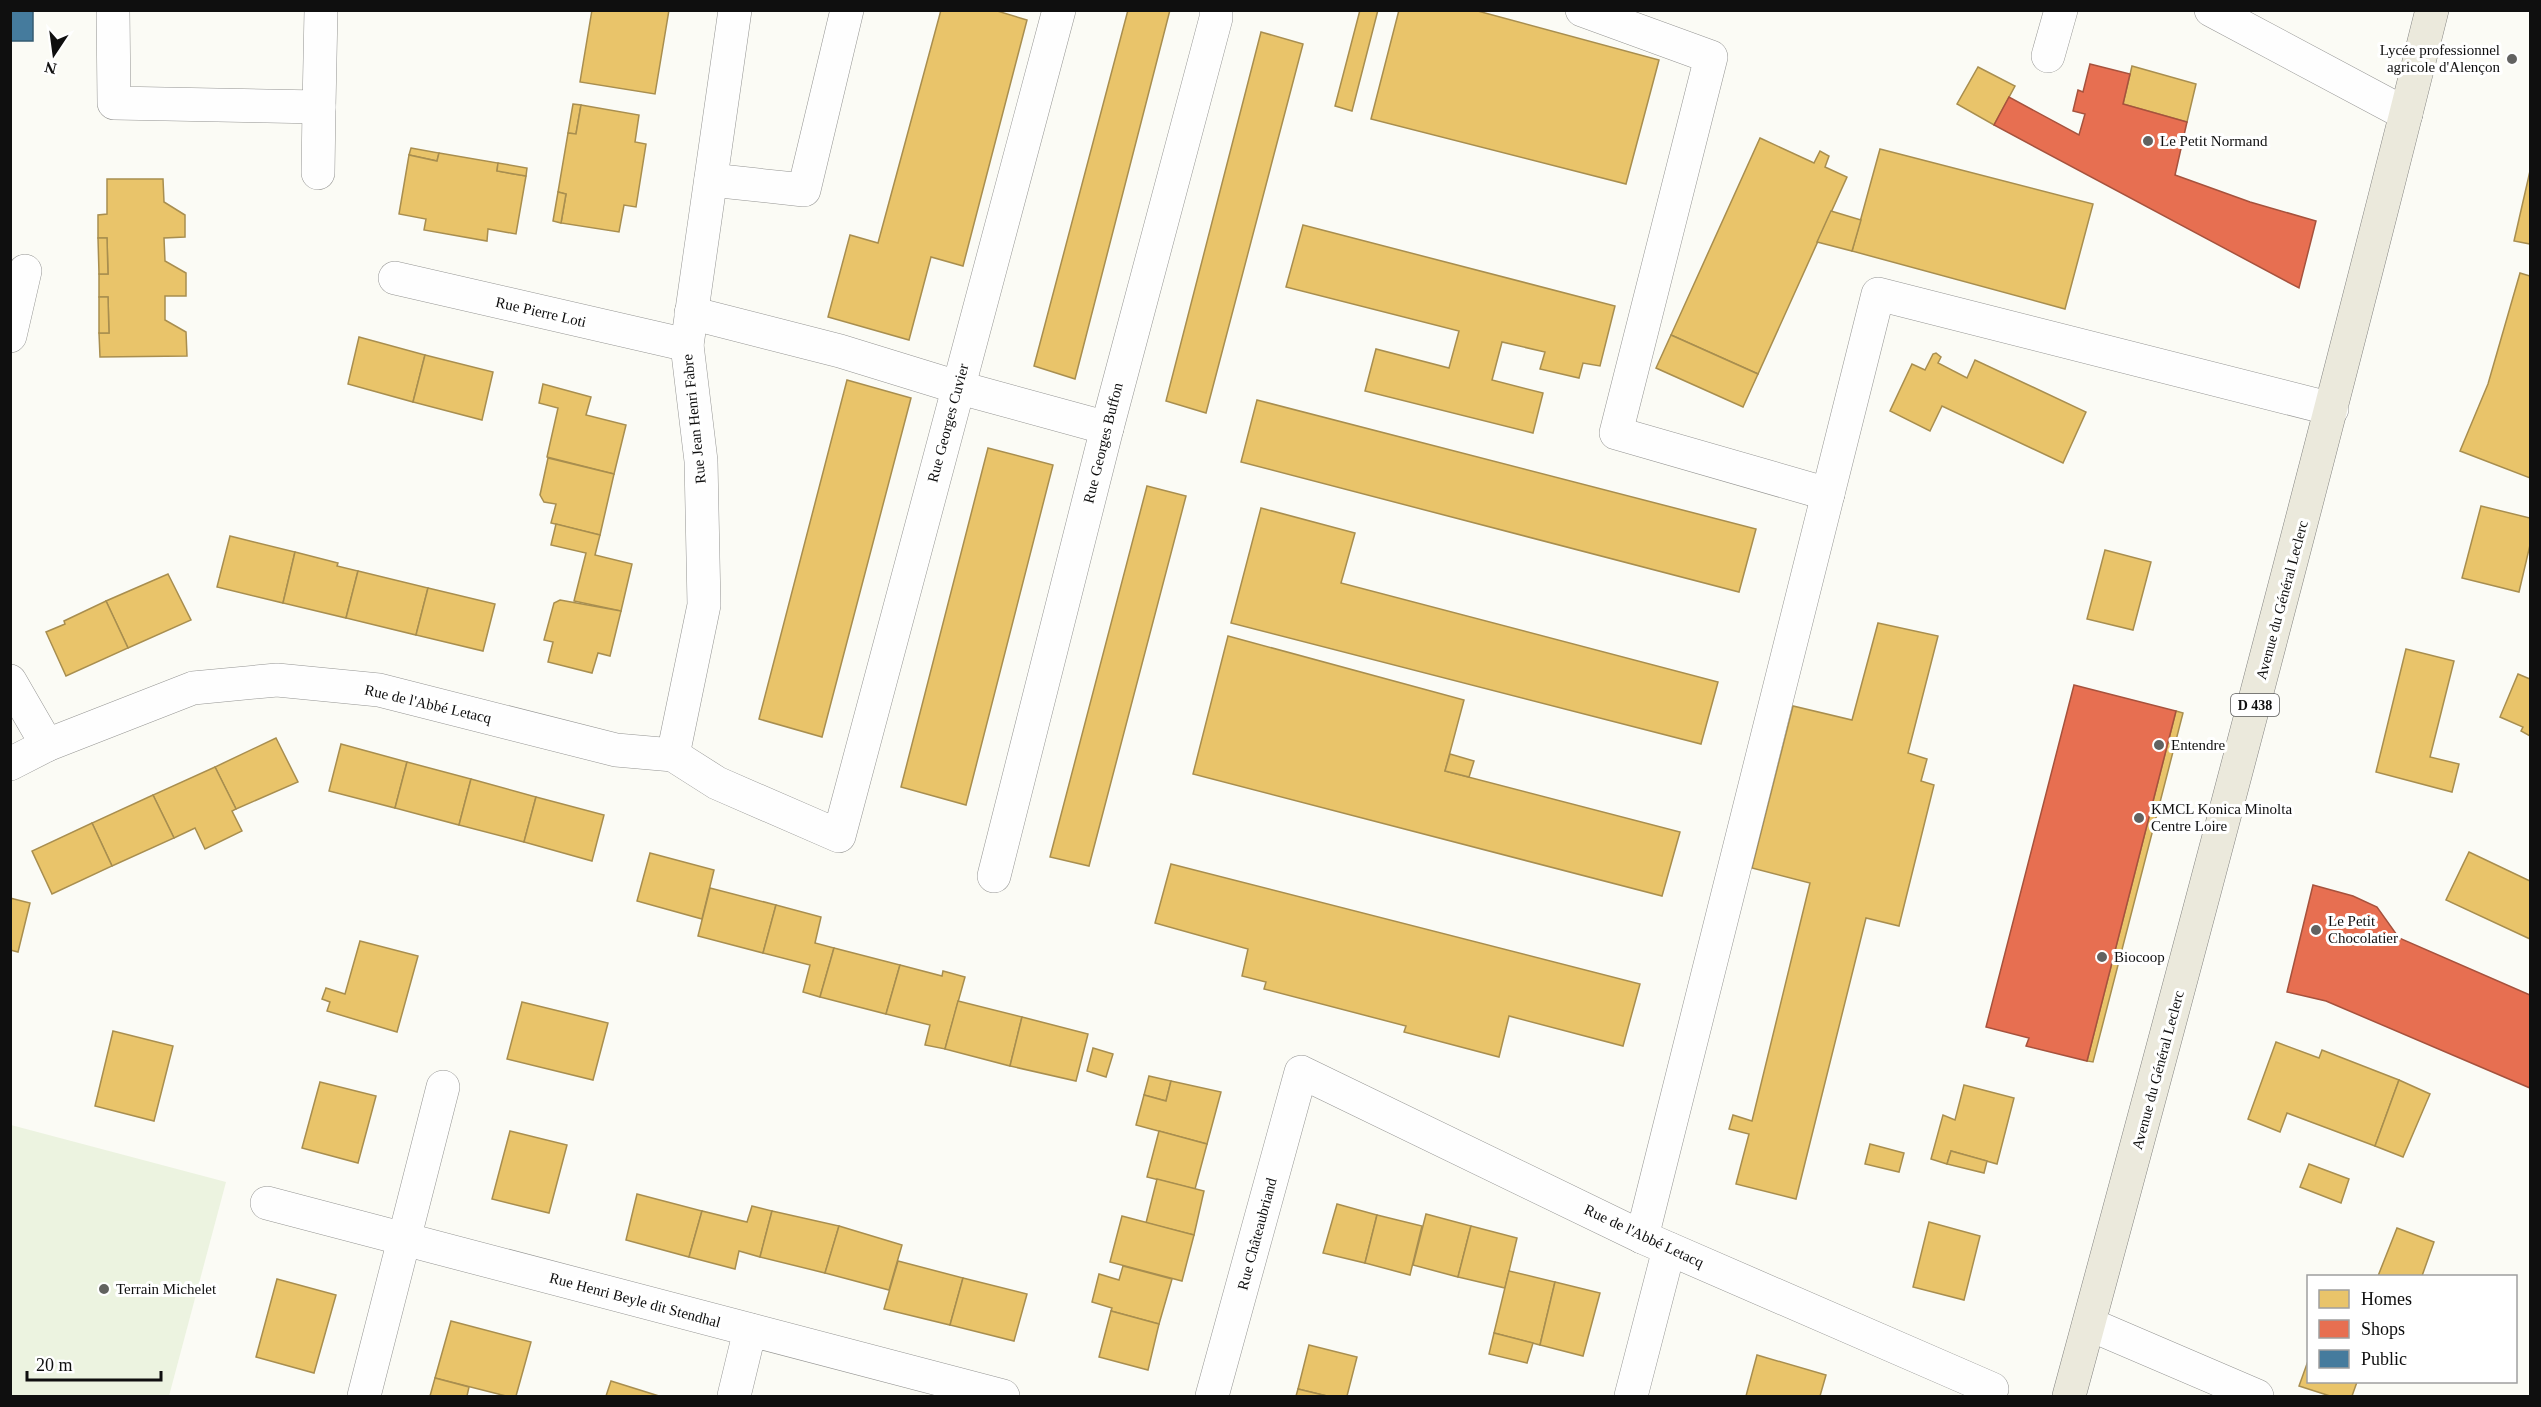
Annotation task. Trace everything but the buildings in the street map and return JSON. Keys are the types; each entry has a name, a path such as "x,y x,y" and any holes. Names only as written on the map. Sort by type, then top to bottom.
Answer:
{"main road":[{"name":"Avenue du Général Leclerc","path":"2069,1396 2163,1053 2332,409 2432,10"}],"street":[{"path":"114,10 114,104 319,107"},
{"path":"318,173 321,10"},
{"name":"Rue Jean Henri Fabre","path":"673,755 704,605 701,461 687,345 735,10"},
{"path":"711,180 804,190 847,10"},
{"name":"Rue Georges Cuvier","path":"839,836 1059,10"},
{"name":"Rue Georges Buffon","path":"993,876 1107,428 1216,18 1216,10"},
{"path":"1582,10 1711,57 1616,433 1828,494"},
{"path":"2048,56 2061,10"},
{"path":"2211,10 2406,114"},
{"path":"10,336 25,271"},
{"name":"Rue Pierre Loti","path":"395,278 687,345"},
{"path":"1631,1396 1655,1243 1828,494 1878,294 2332,409"},
{"path":"691,313 840,351 957,387 1107,428"},
{"name":"Rue de l'Abbé Letacq","path":"10,764 47,745 193,688 277,680 379,690 616,750 673,755 717,783 839,836"},
{"path":"10,681 47,745"},
{"name":"Rue de l'Abbé Letacq","path":"1301,1072 1655,1243 1992,1389"},
{"name":"Rue Châteaubriand","path":"1212,1396 1301,1072"},
{"path":"364,1396 443,1087"},
{"name":"Rue Henri Beyle dit Stendhal","path":"267,1203 1003,1396"},
{"path":"2089,1324 2257,1396"},
{"path":"734,1396 750,1330"}],"green space":[{"name":"Terrain Michelet","path":"11,1125 226,1182 169,1396 11,1396"}],"place":[{"name":"Lycée professionnel agricole d'Alençon","path":"2512,59"},
{"name":"Le Petit Normand","path":"2148,141"},
{"name":"Entendre","path":"2159,745"},
{"name":"KMCL Konica Minolta Centre Loire","path":"2139,818"},
{"name":"Le Petit Chocolatier","path":"2316,930"},
{"name":"Biocoop","path":"2102,957"},
{"name":"Terrain Michelet","path":"104,1289"}]}
